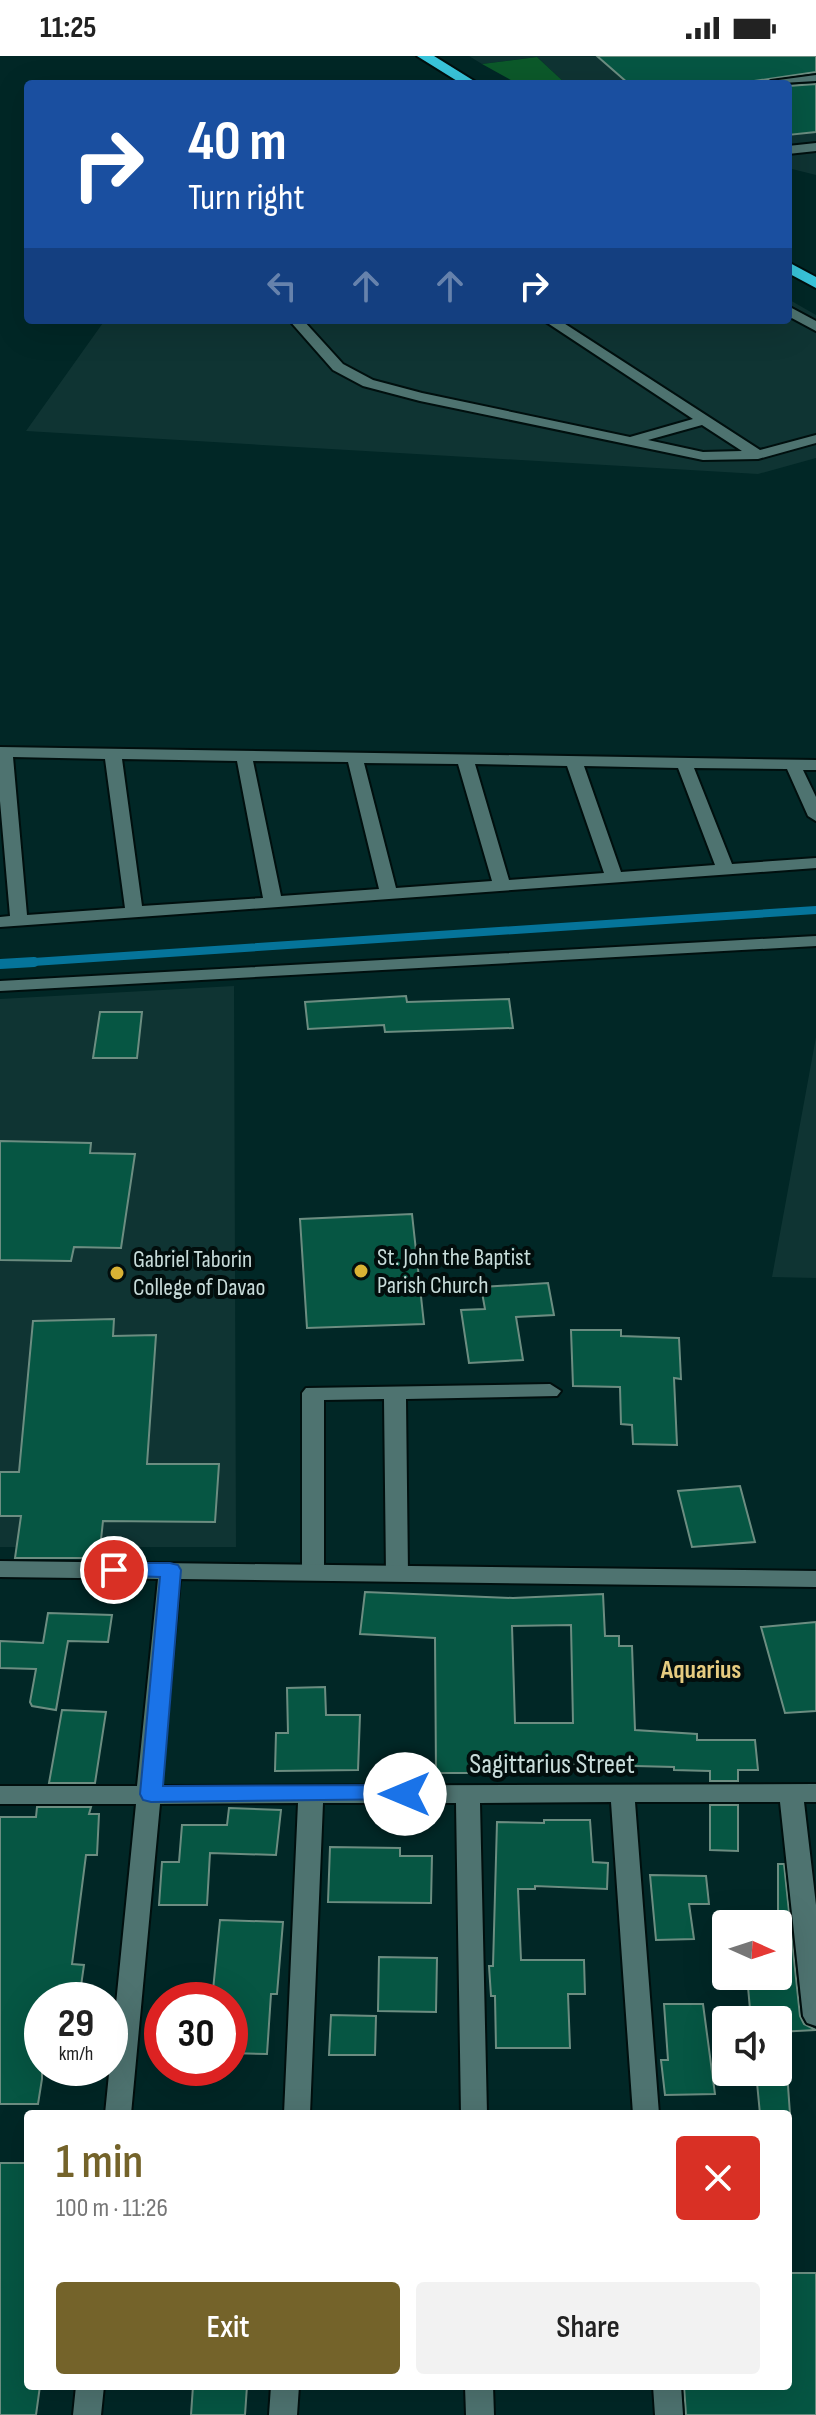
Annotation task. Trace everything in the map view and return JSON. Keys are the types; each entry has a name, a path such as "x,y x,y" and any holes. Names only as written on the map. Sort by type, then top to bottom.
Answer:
{"highway":[{"path":"424,56 465,80"},
{"path":"792,269 816,283"}],"street":[{"path":"792,81 816,78"},
{"path":"792,150 816,147"},
{"path":"792,312 816,327"},
{"path":"300,324 338,367 368,383 703,456 758,455 816,439"},
{"path":"556,324 758,455"},
{"path":"630,441 704,420"},
{"path":"19,921 2,752 816,765"},
{"path":"113,754 134,912"},
{"path":"244,756 273,902"},
{"path":"355,758 389,894"},
{"path":"465,760 502,886"},
{"path":"574,761 614,877"},
{"path":"684,763 725,869"},
{"path":"793,765 816,816"},
{"path":"0,922 816,863"},
{"path":"0,986 816,941"},
{"path":"313,1572 313,1393 550,1391"},
{"path":"395,1392 397,1574"},
{"path":"0,1569 816,1579"},
{"path":"118,2110 170,1570"},
{"path":"468,1793 474,2110"},
{"path":"622,1793 646,2110"},
{"path":"804,1793 816,2016"},
{"name":"Sagittarius Street","path":"0,1795 804,1793"},
{"path":"297,2110 311,1794"},
{"path":"87,2415 90,2390"},
{"path":"283,2415 285,2390"},
{"path":"479,2390 480,2415"},
{"path":"667,2390 669,2415"}],"shaded area":[{"path":"469,56 816,56 816,175 792,169 792,80 562,80 537,57 482,64"},
{"path":"792,301 816,315 816,458 758,474 26,431 102,324 792,324"},
{"name":"Gabriel Taborin College of Davao","path":"234,986 236,1547 0,1547 0,999"},
{"path":"816,1037 816,1278 772,1277"}],"green space":[{"path":"537,57 562,80 511,80 482,64"}],"building":[{"path":"597,56 816,56 816,72 761,80 624,80"},
{"path":"816,84 816,132 792,135 792,86"},
{"path":"406,996 407,1002 509,999 513,1028 385,1032 384,1025 308,1029 305,1002"},
{"path":"100,1012 142,1012 137,1058 93,1058"},
{"path":"0,1141 91,1143 90,1153 135,1154 121,1248 74,1247 71,1261 0,1260"},
{"name":"St. John the Baptist Parish Church","path":"412,1214 424,1324 307,1328 300,1219"},
{"path":"548,1283 554,1315 516,1317 523,1360 469,1363 461,1310 485,1309 481,1287"},
{"path":"114,1319 113,1336 156,1335 147,1464 219,1464 215,1522 103,1521 99,1558 15,1558 21,1516 0,1516 0,1472 19,1472 33,1321"},
{"path":"571,1330 621,1330 621,1336 679,1338 681,1379 674,1378 677,1445 633,1444 632,1425 621,1424 620,1387 573,1386"},
{"path":"740,1486 755,1542 692,1547 678,1491"},
{"path":"365,1592 513,1598 603,1594 605,1636 619,1636 619,1646 632,1646 635,1730 697,1734 697,1740 755,1740 758,1770 738,1770 738,1781 710,1781 710,1771 674,1770 674,1767 556,1764 516,1766 517,1773 436,1773 435,1638 360,1634","holes":["571,1625 573,1723 515,1723 512,1626"]},
{"path":"48,1613 112,1615 108,1642 68,1641 56,1710 32,1706 30,1702 36,1669 0,1668 0,1641 43,1643"},
{"path":"816,1622 816,1711 785,1713 761,1627"},
{"path":"325,1687 326,1715 360,1715 358,1770 275,1771 276,1733 288,1733 287,1688"},
{"path":"62,1710 106,1712 95,1783 49,1783"},
{"path":"710,1805 738,1805 738,1851 710,1850"},
{"path":"37,1807 91,1807 89,1814 99,1814 97,1855 86,1855 72,1964 84,1965 82,1982 24,1982 24,2086 41,2086 38,2104 0,2104 0,1817 36,1817"},
{"path":"229,1808 281,1810 276,1855 210,1853 207,1905 159,1905 162,1862 179,1862 182,1825 227,1825"},
{"path":"544,1820 590,1820 593,1862 608,1863 607,1889 535,1886 535,1889 518,1889 521,1960 584,1960 585,1994 568,1994 570,2048 496,2048 495,1996 491,1996 489,1966 493,1966 497,1822 544,1823"},
{"path":"330,1847 400,1848 400,1856 432,1856 431,1903 328,1902"},
{"path":"778,1864 784,1864 789,1910 778,1910"},
{"path":"650,1875 706,1876 709,1904 689,1904 694,1939 656,1940"},
{"path":"220,1920 283,1922 277,1994 271,1994 267,2054 248,2053 248,1982 214,1982"},
{"path":"792,1940 800,2016 804,2024 816,2030 792,2031 792,2006 750,2006 748,1990 792,1990"},
{"path":"379,1957 437,1958 436,2012 378,2011"},
{"path":"664,2004 703,2004 715,2094 665,2095 661,2060 668,2060"},
{"path":"331,2015 376,2016 375,2055 329,2055"},
{"path":"757,2086 788,2086 790,2110 760,2110"},
{"path":"0,2163 24,2163 24,2390 39,2390 36,2415 0,2415"},
{"path":"792,2273 816,2273 816,2415 686,2415 684,2390 792,2390"},
{"path":"193,2390 247,2390 245,2415 191,2415"}],"waterway":[{"path":"26,962 816,910"},
{"path":"0,964 26,962"},
{"path":"3,964 26,962"},
{"path":"26,962 34,962"}],"place":[{"name":"St. John the Baptist Parish Church","path":"361,1271"},
{"name":"Gabriel Taborin College of Davao","path":"117,1273"}],"district":[{"name":"Aquarius","path":"701,1669"}],"route":[{"path":"114,1570 170,1570 151,1794 405,1794"}]}
